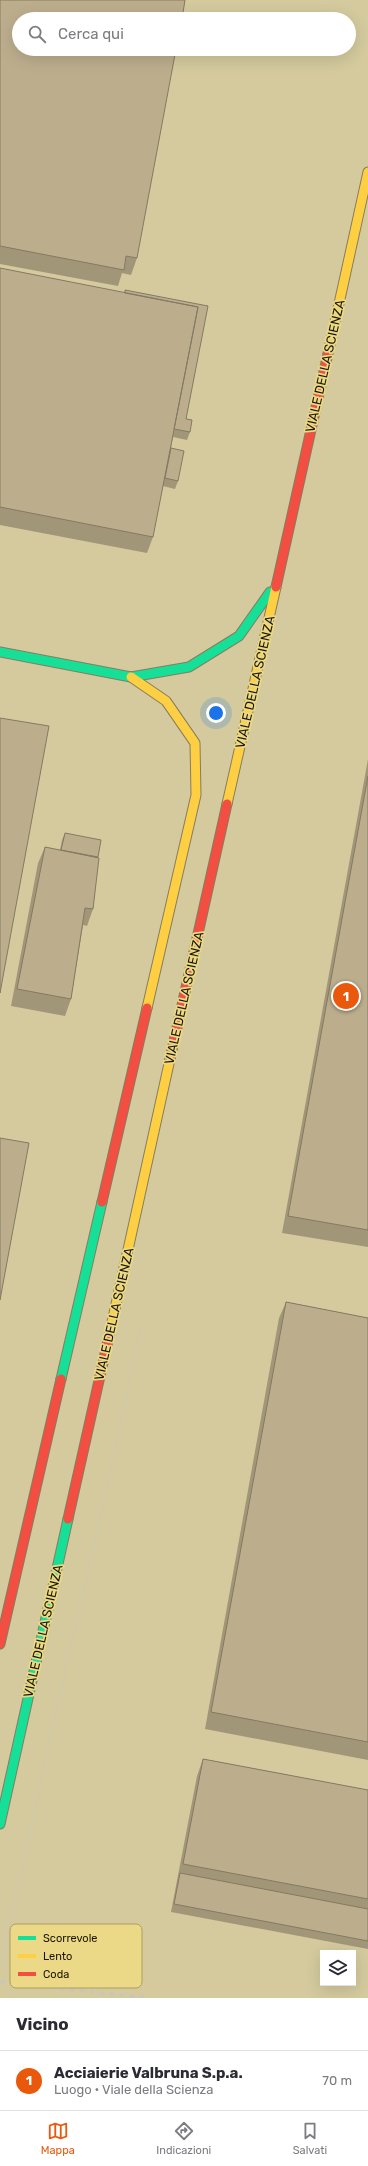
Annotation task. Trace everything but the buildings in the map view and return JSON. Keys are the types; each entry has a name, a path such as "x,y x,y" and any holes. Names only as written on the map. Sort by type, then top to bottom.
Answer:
{"main road":[{"name":"VIALE DELLA SCIENZA","path":"0,1824 368,172"},
{"path":"0,652 131,677 189,667 239,636 277,582"},
{"path":"0,1644 196,795 196,743 166,701 131,677"}],"railway":[{"path":"0,1982 10,1983"},
{"path":"56,1988 149,1998"}],"traffic: fast":[{"path":"0,652 131,677 189,667 239,636 270,592"},
{"path":"61,1379 102,1202"},
{"path":"0,1824 68,1519"}],"traffic: slow":[{"path":"329,349 368,172"},
{"path":"227,804 276,587"},
{"path":"131,677 166,701 195,743 196,795 147,1008"},
{"path":"109,1336 170,1059"}],"traffic: jam":[{"path":"276,587 329,349"},
{"path":"170,1059 227,804"},
{"path":"102,1202 147,1008"},
{"path":"68,1519 109,1336"},
{"path":"0,1644 61,1379"}],"place":[{"name":"Acciaierie Valbruna S.p.a.","path":"346,996"}]}
